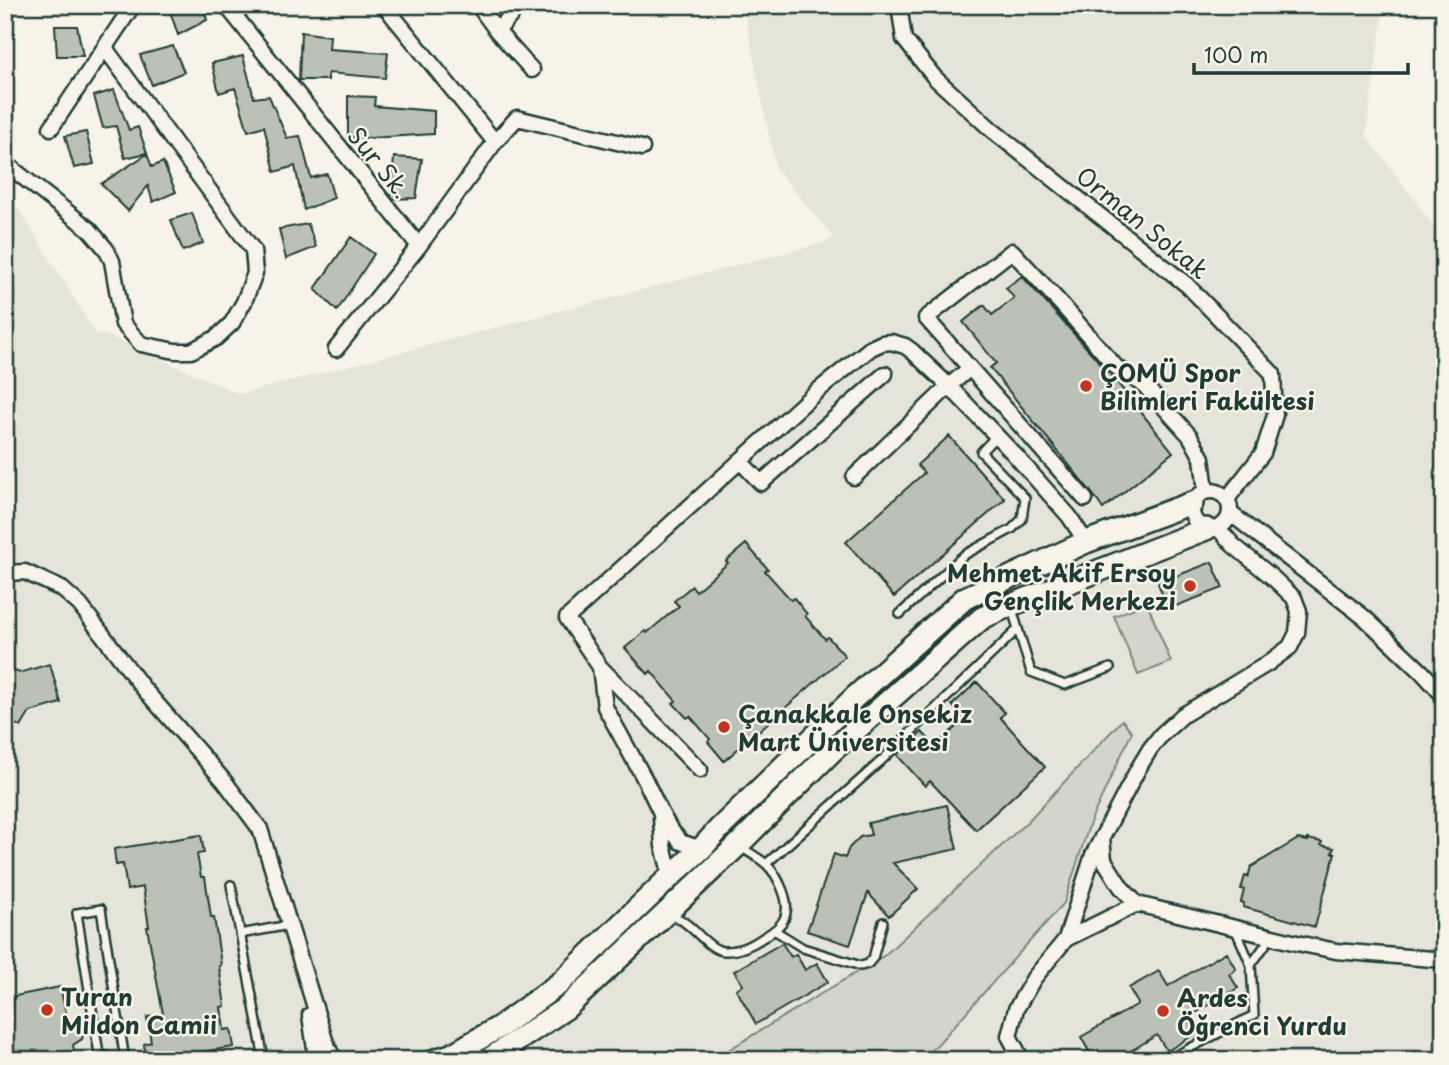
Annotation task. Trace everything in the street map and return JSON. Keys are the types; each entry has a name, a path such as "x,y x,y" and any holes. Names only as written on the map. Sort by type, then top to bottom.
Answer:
{"street":[{"path":"51,128 133,5"},
{"name":"Sur Sk.","path":"226,5 419,246"},
{"path":"384,5 495,142"},
{"path":"478,5 532,70"},
{"path":"498,31 520,5"},
{"name":"Orman Sokak","path":"899,5 904,38 935,78 992,130 1187,285 1272,374 1275,415 1263,453 1229,506"},
{"path":"5,163 89,229 106,249 112,261 123,324 141,344 175,351 191,351 216,338 232,323 256,273 253,250 105,48"},
{"path":"336,349 419,246 495,142 517,118 642,148"},
{"path":"1022,1060 1009,1036 1016,1009 1034,978 1066,939 1093,855 1138,769 1162,734 1183,715 1244,679 1290,647 1297,633 1299,611 1294,598 1272,577 1212,528 1195,521 1191,509 1199,497 1202,458 1190,436 1145,386 1116,367 1012,251 926,318 1085,499"},
{"path":"700,771 600,667 567,618 815,393 871,348 891,342 912,351 949,386 1069,516 1086,542"},
{"path":"854,477 970,368"},
{"path":"740,461 761,483 885,374"},
{"path":"436,1060 451,1055 501,1026 560,984 854,698 965,598 1086,542 1199,497 1219,492 1229,506 1365,618 1444,696"},
{"path":"488,1060 566,1008 738,845 832,751 982,618 1212,528 1228,519 1229,506"},
{"path":"5,575 25,572 62,589 80,606 143,688 225,782 260,830 325,1041 337,1060"},
{"path":"5,575 23,576 59,592 76,608 141,691 222,785 254,831 309,1007 315,1049 312,1060"},
{"path":"600,667 605,707 670,829 681,842 701,849 720,861"},
{"path":"661,813 663,846 671,876 684,894"},
{"path":"1102,836 1104,860 1121,887 1136,904 1336,951 1444,960"},
{"path":"1066,939 1136,904"}],"lane":[{"path":"900,614 964,555 1012,528 1022,519 1025,498 981,452 996,436"},
{"path":"1011,605 1031,672 1066,685 1110,668"},
{"path":"766,864 881,761 1018,629"},
{"path":"666,912 722,951 741,949 761,940 774,930 785,919 786,905 782,888 766,864 738,845"},
{"path":"231,885 263,1054"},
{"path":"117,1060 99,1054 77,912 101,909 125,1060"},
{"path":"774,930 803,948 861,966 868,964 873,958 883,922"},
{"path":"240,934 284,926"},
{"path":"1167,1060 1254,1015 1251,965 1235,928"},
{"path":"1251,965 1271,937"}],"shaded area":[{"name":"Çanakkale Onsekiz Mart Üniversitesi","path":"743,5 1384,5 1366,135 1444,240 1444,1060 5,1060 5,187 96,334 106,335 240,394 834,238 776,169"},
{"path":"1147,603 1171,662 1138,675 1114,616"},
{"path":"1122,720 1132,732 1091,820 1064,903 937,1045 920,1060 695,1060 725,1052 885,955 1029,820"}],"building":[{"path":"168,5 203,5 207,20 178,35"},
{"path":"55,26 77,26 83,56 57,56"},
{"path":"301,32 330,36 329,49 388,53 385,78 328,73 328,80 299,80"},
{"path":"173,46 184,72 152,85 140,55"},
{"path":"243,56 254,98 269,96 287,138 300,136 311,178 327,174 334,198 304,210 295,166 275,172 264,126 248,131 235,88 219,93 212,63"},
{"path":"114,90 129,130 138,127 147,153 125,158 116,126 103,128 94,96"},
{"path":"348,96 375,97 374,106 434,111 434,134 348,137"},
{"path":"86,132 94,164 74,168 65,136"},
{"path":"147,154 152,167 163,162 176,192 153,202 148,186 128,211 101,184"},
{"path":"394,157 422,159 416,198 394,199 391,196"},
{"path":"192,213 203,243 183,251 171,220"},
{"path":"308,224 316,247 286,259 279,229"},
{"path":"351,237 374,254 337,311 315,289"},
{"name":"ÇOMÜ Spor Bilimleri Fakültesi","path":"1022,276 1112,376 1173,452 1103,509 990,368 996,363 963,322 984,305 992,315 1014,298 1006,288"},
{"path":"949,436 1005,499 894,597 846,542 924,473 917,465"},
{"path":"746,544 768,569 765,571 791,600 794,598 825,639 828,637 845,656 724,761 690,716 687,718 673,703 676,701 651,671 648,674 625,648 679,606 674,601 692,586 696,591"},
{"name":"Mehmet Akif Ersoy Gençlik Merkezi","path":"1212,562 1223,588 1168,609 1158,583"},
{"path":"5,664 19,673 50,664 61,703 30,712 21,727 5,718"},
{"path":"977,682 1005,713 1000,717 1045,767 976,830 930,781 925,786 897,755 922,732 935,746 965,719 952,705"},
{"path":"947,805 957,849 893,863 918,889 889,916 868,893 850,945 807,931 834,854 845,858 849,848 860,837 871,835 868,823"},
{"path":"201,835 204,853 197,854 201,877 205,877 211,917 214,917 225,1006 221,1007 224,1030 231,1029 234,1047 146,1060 144,1044 151,1042 147,1017 163,1014 147,927 143,887 127,890 123,864 116,865 114,849"},
{"path":"1298,839 1322,842 1321,845 1334,848 1332,853 1335,853 1315,927 1243,907 1244,903 1241,902 1244,890 1241,889 1251,867"},
{"path":"782,943 791,957 796,954 805,970 817,963 828,982 756,1024 736,989 743,985 734,971"},
{"name":"Ardes Öğrenci Yurdu","path":"1226,952 1236,969 1229,974 1238,988 1187,1018 1197,1033 1167,1051 1157,1035 1116,1060 1104,1060 1098,1050 1091,1055 1081,1037 1138,1004 1129,988 1159,971 1168,986"},
{"name":"Turan Mildon Camii","path":"60,987 69,1025 81,1028 84,1033 82,1039 73,1045 76,1060 5,1060 5,998"}],"place":[{"name":"ÇOMÜ Spor Bilimleri Fakültesi","path":"1086,386"},
{"name":"Mehmet Akif Ersoy Gençlik Merkezi","path":"1190,586"},
{"name":"Çanakkale Onsekiz Mart Üniversitesi","path":"724,727"},
{"name":"Turan Mildon Camii","path":"47,1010"},
{"name":"Ardes Öğrenci Yurdu","path":"1163,1011"}]}
